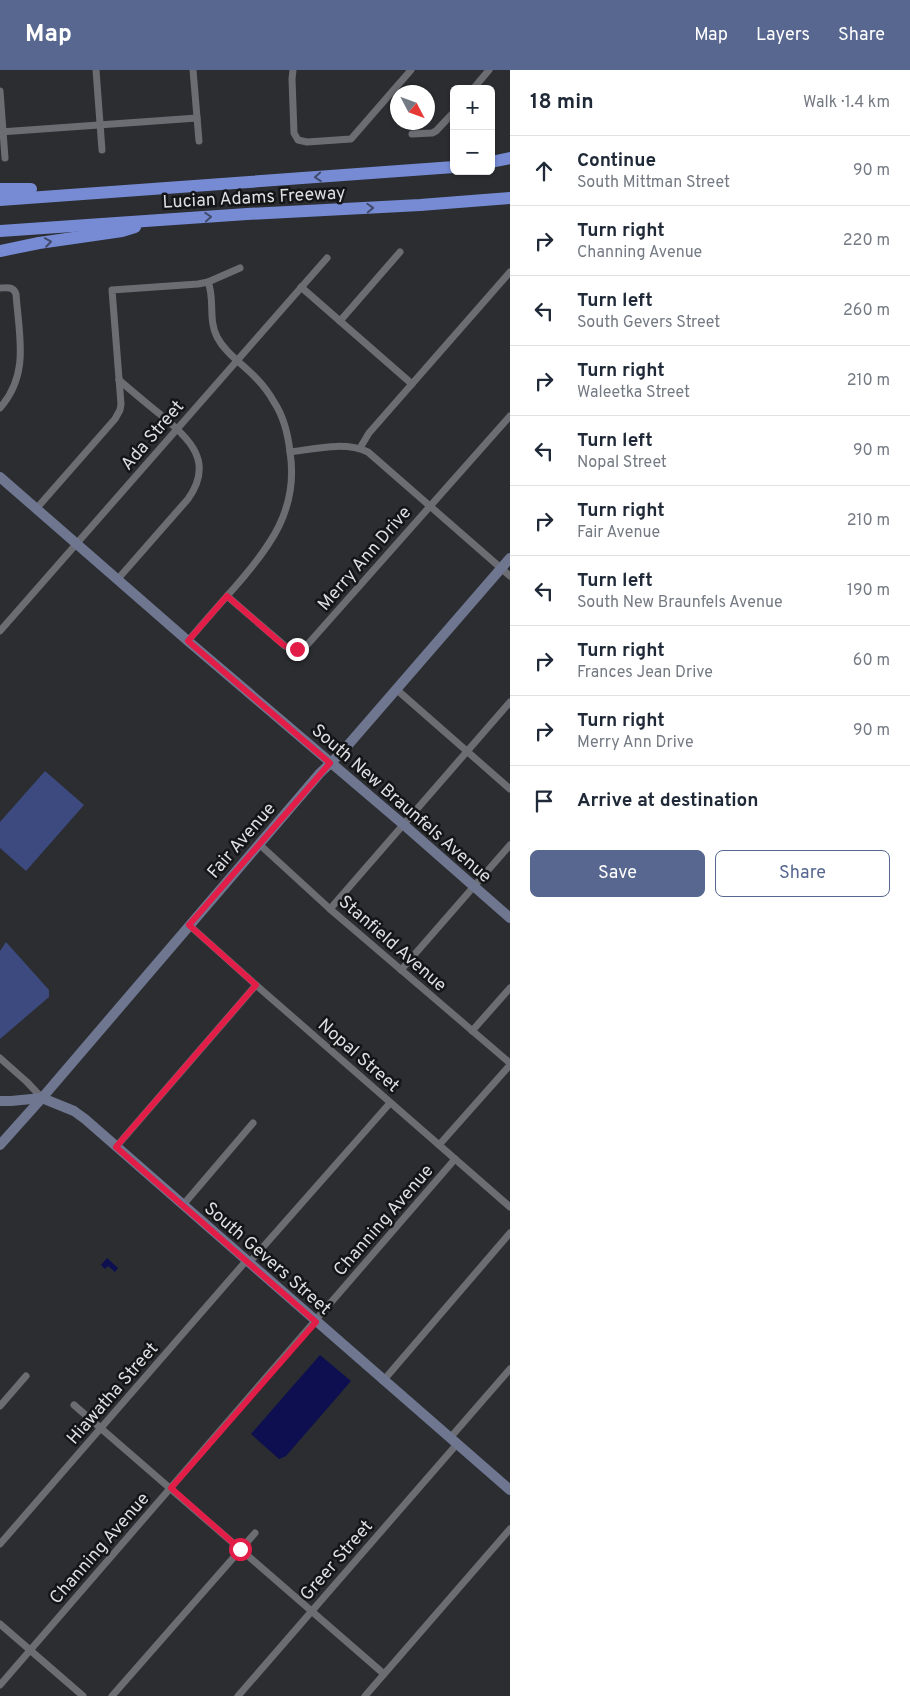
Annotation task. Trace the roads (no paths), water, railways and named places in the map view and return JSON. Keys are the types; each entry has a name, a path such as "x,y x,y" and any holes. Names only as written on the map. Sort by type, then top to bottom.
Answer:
{"highway":[{"path":"495,161 510,158"},
{"path":"495,166 510,165"},
{"name":"Lucian Adams Freeway","path":"0,200 450,167"},
{"path":"0,190 118,184 173,187"},
{"name":"Lucian Adams Freeway","path":"0,231 510,198"},
{"path":"0,251 39,243 122,231 159,220"}],"main road":[{"name":"South New Braunfels Avenue","path":"0,477 510,918"},
{"name":"Fair Avenue","path":"0,1145 259,844 330,763 342,752 510,558"},
{"path":"0,1101 42,1098"},
{"name":"South Gevers Street","path":"42,1098 74,1111 510,1490"}],"street":[{"path":"96,70 102,150"},
{"path":"193,70 199,142"},
{"path":"293,70 294,134 298,140 307,142 351,139 411,70"},
{"path":"476,85 489,70"},
{"path":"0,91 1,131 5,158"},
{"path":"412,134 432,133 450,116"},
{"path":"1,131 197,118"},
{"path":"340,321 400,252"},
{"name":"Ada Street","path":"0,631 327,258"},
{"path":"36,509 115,419 120,410 112,290 208,282 240,268"},
{"path":"360,448 369,433 510,272"},
{"path":"188,641 267,548 282,521 290,491 292,461 286,428 275,402 257,378 223,347 215,333 212,323 208,282"},
{"path":"301,287 412,384"},
{"path":"0,288 11,288 16,294 20,360 20,372 12,394 0,408"},
{"path":"117,580 188,499 196,486 199,471 195,451 190,442 119,380"},
{"name":"Merry Ann Drive","path":"227,596 285,646 291,649 308,644 510,416"},
{"path":"290,452 340,446 360,448 372,455 510,576"},
{"path":"396,689 510,789"},
{"path":"330,909 510,702"},
{"name":"Stanfield Avenue","path":"259,844 330,909 510,1064"},
{"path":"401,970 510,845"},
{"name":"Nopal Street","path":"189,925 510,1207"},
{"path":"116,1147 256,985"},
{"path":"472,1031 510,988"},
{"name":"South Gevers Street","path":"0,1058 28,1082 42,1098"},
{"name":"Channing Avenue","path":"439,1145 510,1064"},
{"name":"Hiawatha Street","path":"0,1544 390,1103"},
{"path":"183,1205 253,1123"},
{"name":"Channing Avenue","path":"0,1685 316,1322 455,1159"},
{"path":"383,1381 510,1233"},
{"name":"Greer Street","path":"238,1696 312,1611 510,1369"},
{"path":"0,1406 26,1376"},
{"path":"74,1405 384,1674"},
{"path":"365,1696 510,1529"},
{"path":"112,1696 255,1533"},
{"path":"0,1624 83,1696"}]}
